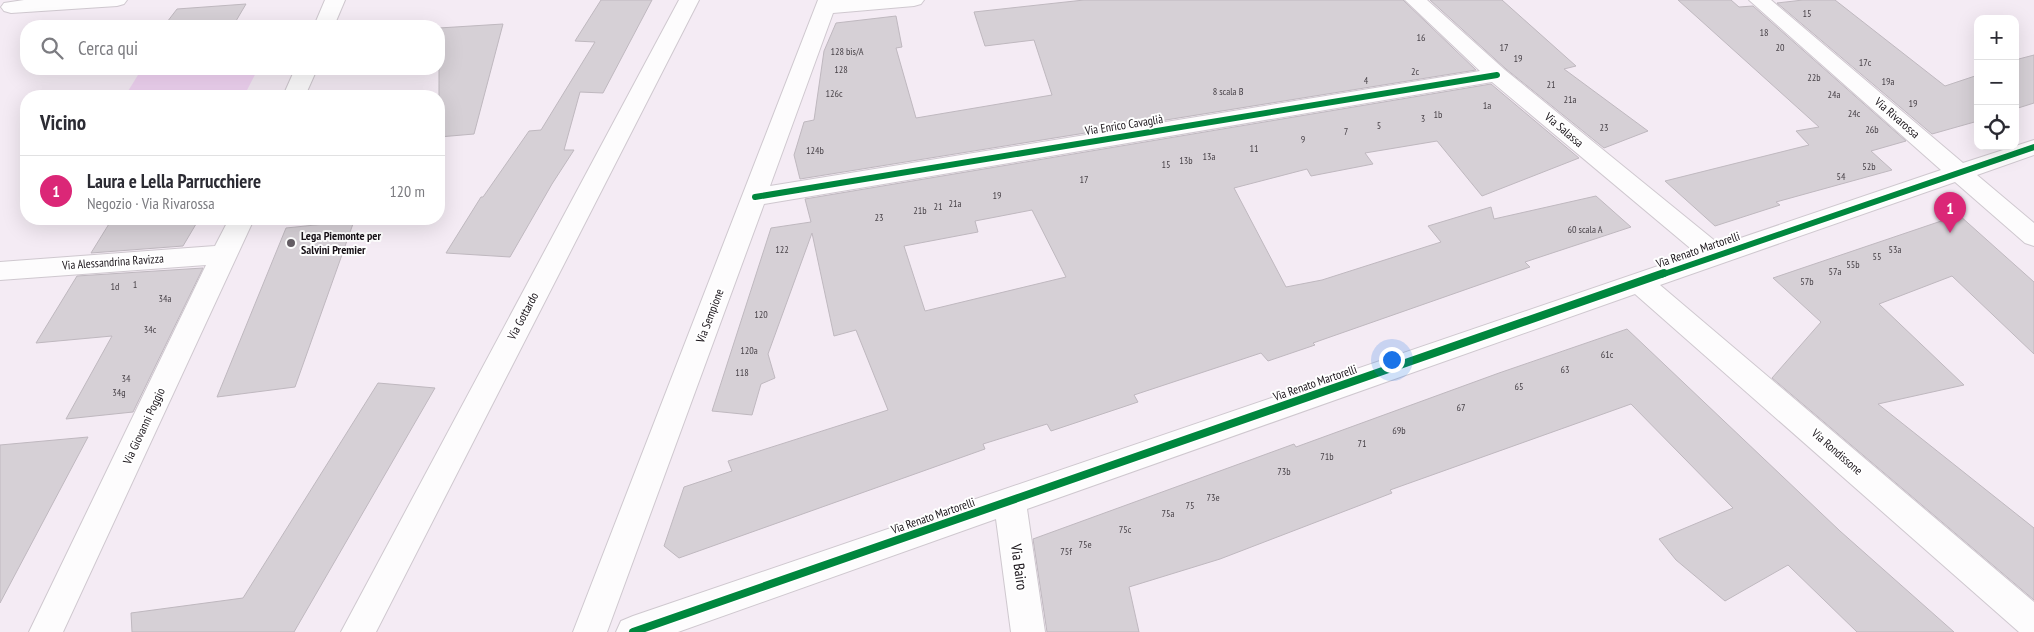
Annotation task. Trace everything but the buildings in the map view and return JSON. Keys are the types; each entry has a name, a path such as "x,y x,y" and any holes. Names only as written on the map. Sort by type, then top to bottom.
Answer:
{"street":[{"path":"10,9 117,0"},
{"path":"327,20 335,0"},
{"name":"Via Gottardo","path":"358,632 689,0"},
{"path":"826,4 914,0"},
{"name":"Via Salassa","path":"1415,0 1497,75 1716,256"},
{"name":"Via Rivarossa","path":"1759,0 2034,237"},
{"name":"Via Sempione","path":"590,632 826,4"},
{"path":"297,90 303,75"},
{"name":"Via Enrico Cavaglià","path":"755,197 1497,75"},
{"name":"Via Renato Martorelli","path":"633,632 1639,282 2034,147"},
{"name":"Via Giovanni Poggio","path":"46,632 238,225"},
{"name":"Via Alessandrina Ravizza","path":"0,271 226,254"},
{"name":"Via Rondissone","path":"1639,282 2034,623"},
{"name":"Via Bairo","path":"1010,502 1028,632"}],"shaded area":[{"path":"138,75 255,75 247,90 129,90"}],"cycle path":[{"path":"755,197 1497,75"},
{"path":"633,632 1671,271 2034,147"}],"place":[{"name":"Laura e Lella Parrucchiere","path":"1950,233"},
{"name":"Lega Piemonte per Salvini Premier","path":"291,243"}]}
